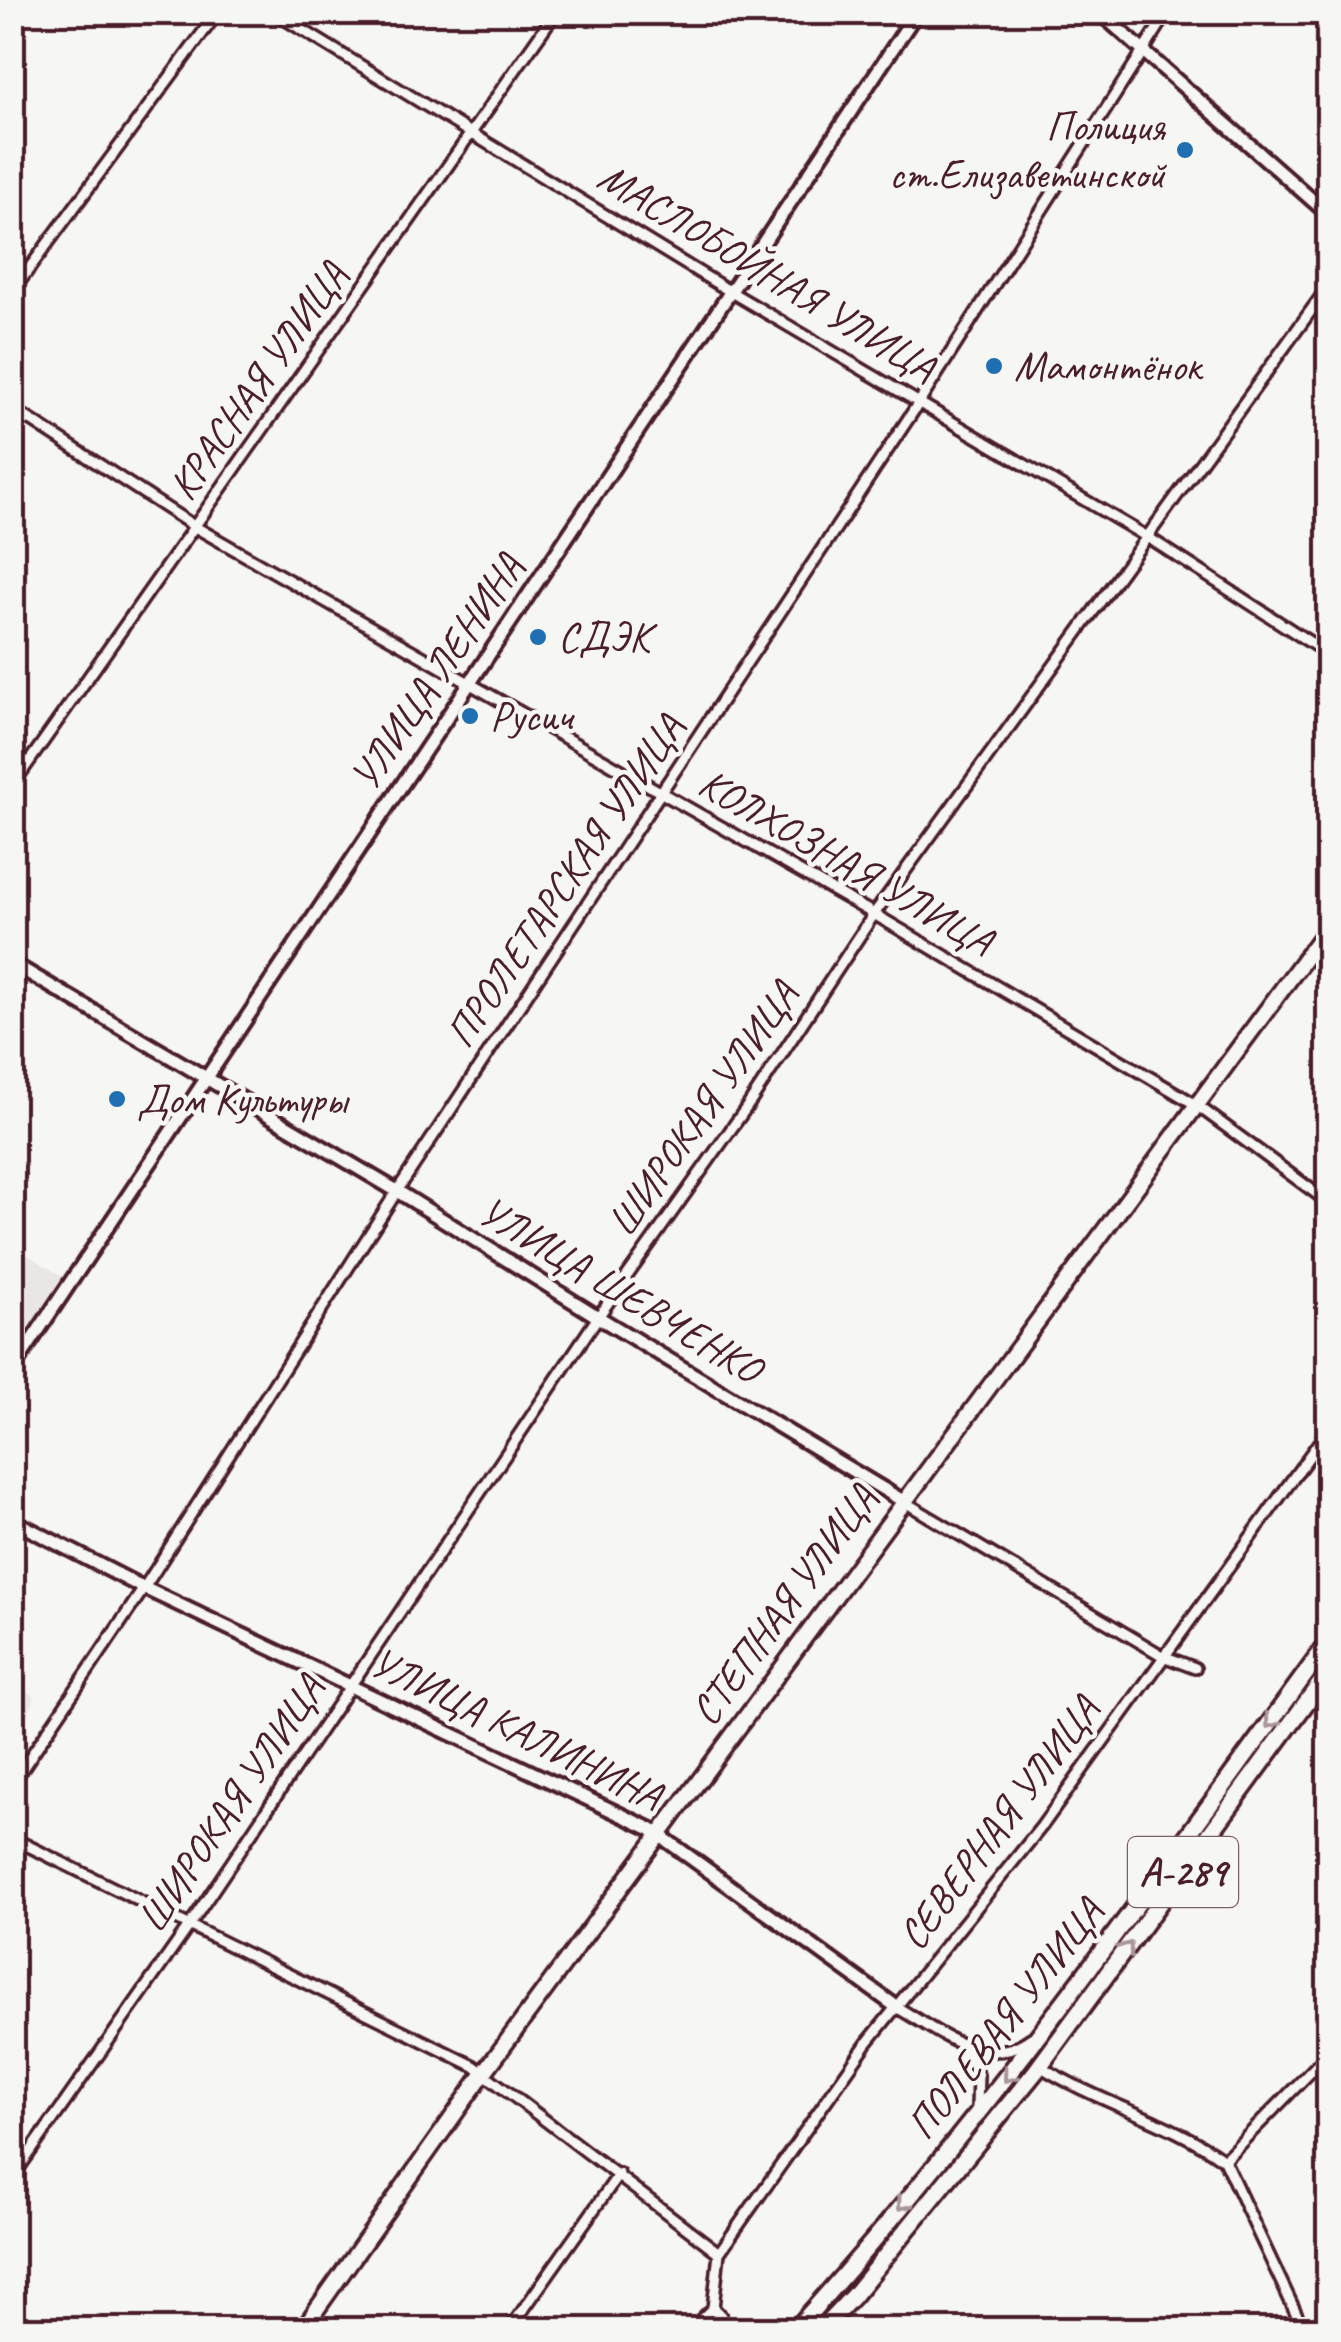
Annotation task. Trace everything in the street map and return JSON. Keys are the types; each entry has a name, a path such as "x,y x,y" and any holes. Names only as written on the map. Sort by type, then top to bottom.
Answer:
{"highway":[{"name":"ПОЛЕВАЯ УЛИЦА","path":"794,2330 966,2130 1051,2023 1328,1643"},
{"name":"ПОЛЕВАЯ УЛИЦА","path":"822,2330 1040,2066 1328,1673"}],"main road":[{"name":"СТЕПНАЯ УЛИЦА","path":"302,2330 483,2074 1328,927"}],"street":[{"path":"12,292 218,12"},
{"name":"МАСЛОБОЙНАЯ УЛИЦА","path":"273,12 731,292 1148,538 1328,654"},
{"name":"КРАСНАЯ УЛИЦА","path":"12,786 556,12"},
{"name":"УЛИЦА ЛЕНИНА","path":"12,1370 918,12"},
{"path":"1099,12 1328,214"},
{"name":"ПРОЛЕТАРСКАЯ УЛИЦА","path":"12,1784 144,1588 397,1191 920,401 1168,12"},
{"name":"ШИРОКАЯ УЛИЦА","path":"12,2178 189,1926 874,914 1328,287"},
{"name":"КОЛХОЗНАЯ УЛИЦА","path":"12,408 196,528 874,914 1198,1106 1328,1202"},
{"name":"УЛИЦА ШЕВЧЕНКО","path":"12,963 397,1191 598,1318 903,1501 1163,1656 1194,1668"},
{"name":"СЕВЕРНАЯ УЛИЦА","path":"719,2253 867,2044 1042,1826 1328,1430"},
{"name":"УЛИЦА КАЛИНИНА","path":"12,1520 144,1588 660,1835 898,2008 962,2046"},
{"path":"12,1838 474,2066 719,2253 717,2312 690,2330"},
{"name":"А-289","path":"962,2046 1000,2053 1022,2045 1051,2023"},
{"name":"А-289","path":"962,2046 978,2075 980,2090 978,2106 966,2130"},
{"path":"1224,2160 1328,2054"},
{"path":"1040,2066 1074,2088 1202,2145 1224,2160 1304,2330"},
{"path":"510,2330 619,2174"}],"shaded area":[{"path":"13,1246 62,1276 13,1352"},
{"path":"13,1681 35,1697 17,1740 13,1738"}],"place":[{"name":"Полиция ст.Елизаветинской","path":"1185,150"},
{"name":"Мамонтёнок","path":"994,366"},
{"name":"СДЭК","path":"538,637"},
{"name":"Русич","path":"470,716"},
{"name":"Дом Культуры","path":"117,1099"}]}
